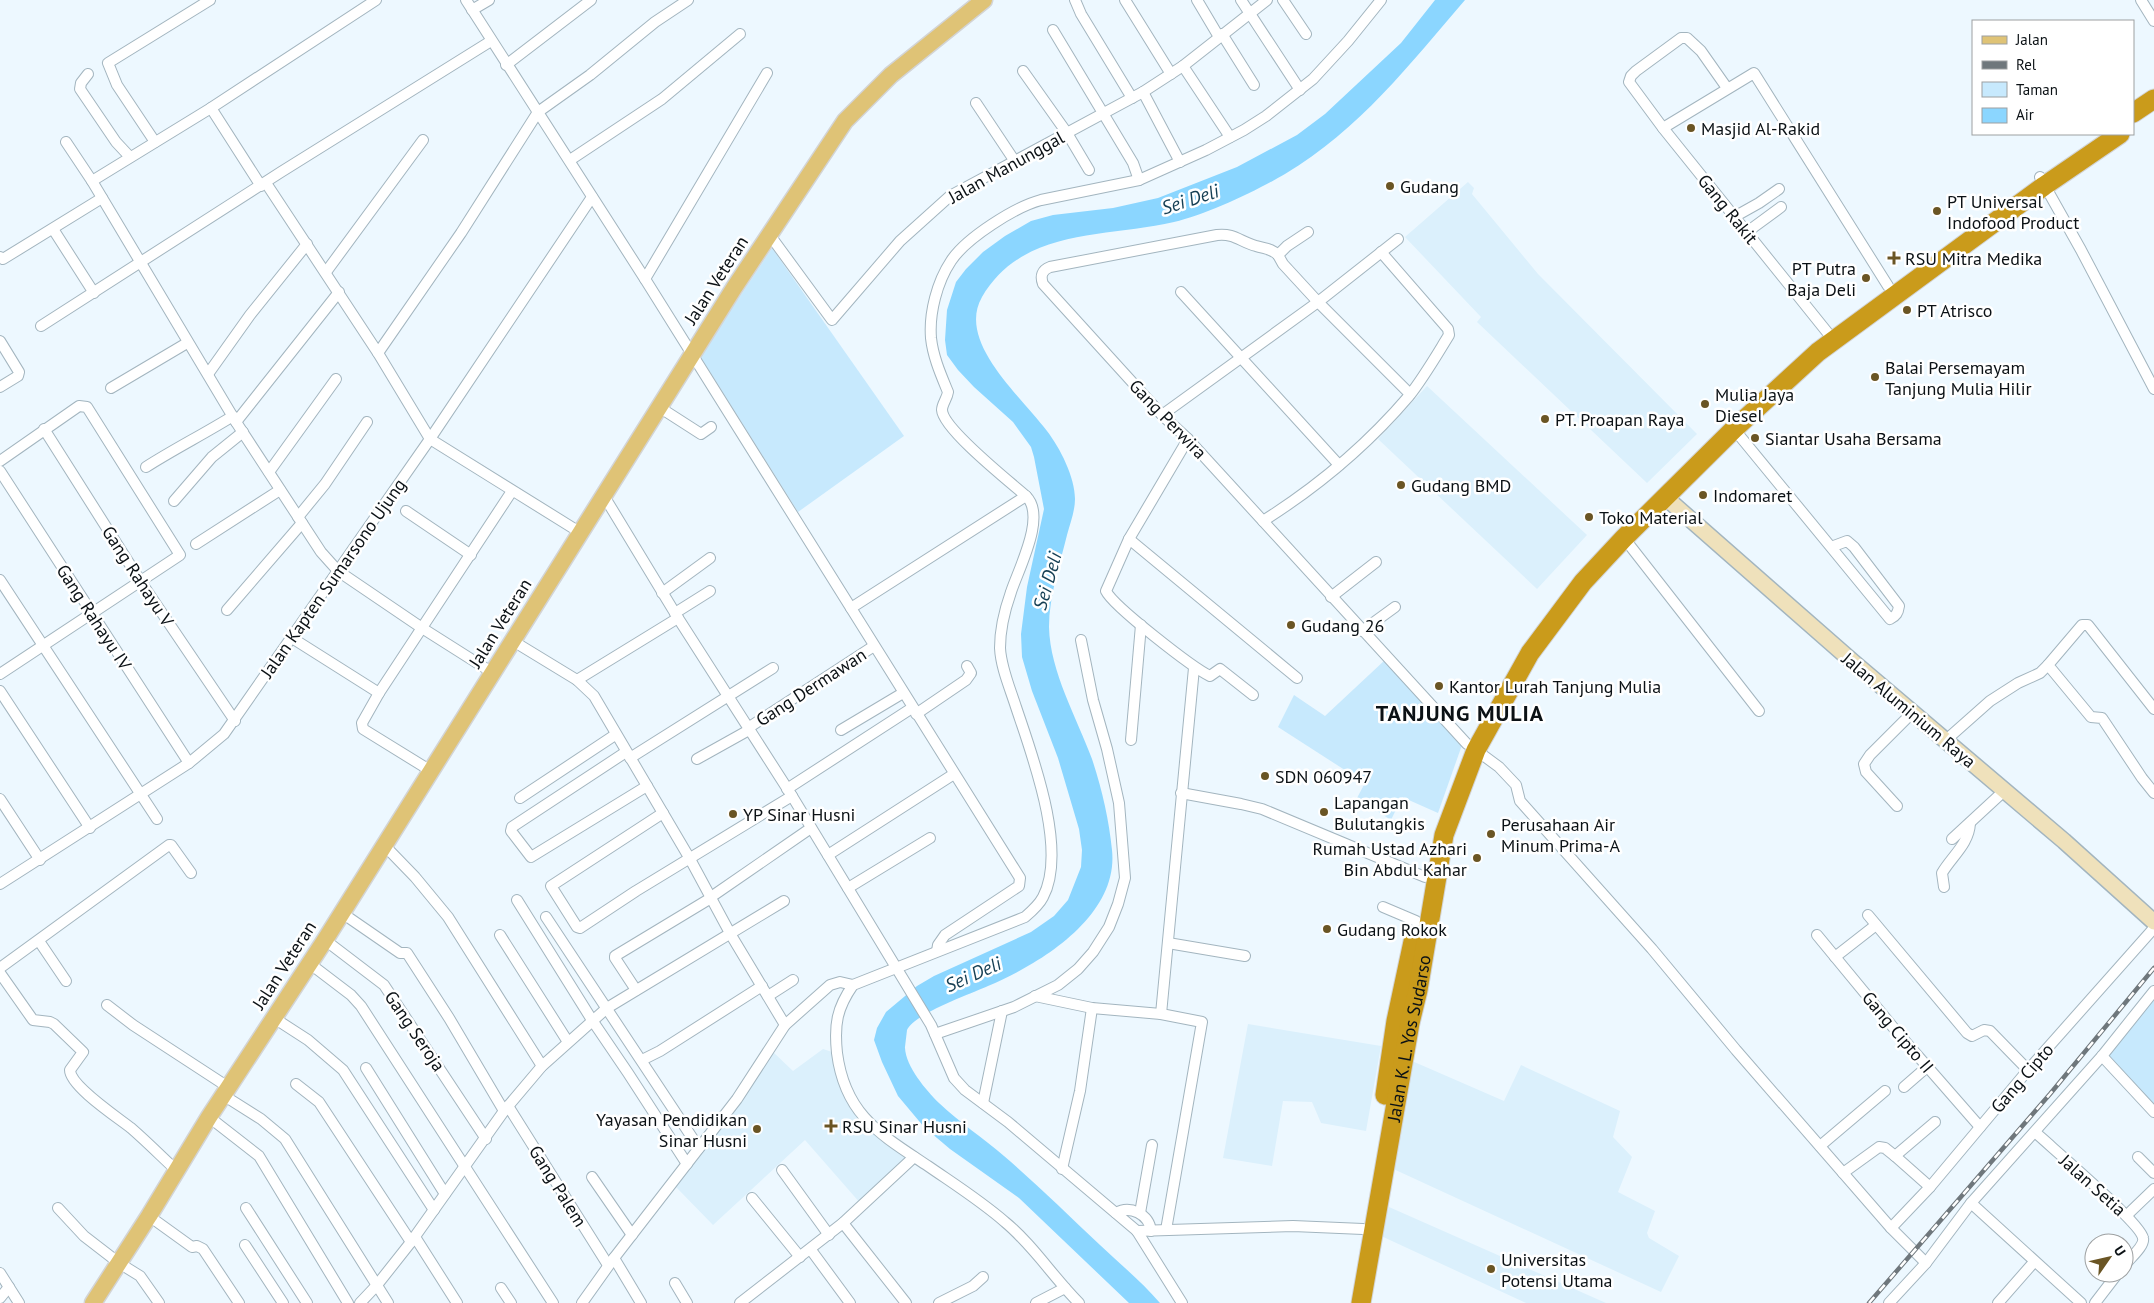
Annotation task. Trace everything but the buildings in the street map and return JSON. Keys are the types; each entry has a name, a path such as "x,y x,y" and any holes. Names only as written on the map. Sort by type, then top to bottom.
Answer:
{"highway":[{"path":"2134,112 2154,99"},
{"path":"2134,124 2154,111"},
{"name":"Jalan K. L. Yos Sudarso","path":"1350,1303 1356,1281 1396,1021 1438,820 1472,747 1530,653 1582,582 1624,538 1661,493 1828,332 2042,181 2101,135"},
{"name":"Jalan K. L. Yos Sudarso","path":"2042,181 2118,135"},
{"name":"Jalan K. L. Yos Sudarso","path":"1361,1303 1444,835 1492,692 1537,626 1591,557 1818,352 1896,285"}],"main road":[{"name":"Jalan Veteran","path":"93,1303 226,1091 325,940 692,355 769,234 845,121 891,76 984,0"},
{"name":"Jalan Aluminium Raya","path":"1661,493 1912,712 2064,841 2154,922"}],"street":[{"path":"155,142 117,85 108,63 210,0"},
{"path":"92,181 211,108 376,0"},
{"path":"466,0 506,65 570,160 1020,878 1017,888 945,935 938,945 937,951"},
{"path":"472,10 489,0"},
{"path":"506,65 591,0"},
{"path":"378,353 461,233 538,112 590,75 655,22 688,0"},
{"path":"1074,0 1132,98"},
{"path":"1125,0 1171,74"},
{"path":"1197,0 1254,85"},
{"path":"1241,0 1300,90"},
{"name":"Jalan Manunggal","path":"769,234 832,320 900,241 950,196 1143,92 1183,66 1267,0"},
{"path":"1283,0 1306,34"},
{"path":"1079,1303 1007,1223 973,1196 883,1136 866,1120 846,1089 838,1061 836,1024 840,1007 853,985 894,967 1025,917 1043,898 1048,884 1052,856 1051,832 1024,733 1003,668 1000,650 1011,592 1031,538 1033,507 1026,496 969,446 950,426 942,413 948,392 935,359 931,338 931,319 942,276 951,260 958,252 1000,220 1025,204 1139,180 1230,137 1266,116 1313,79 1348,41 1381,0"},
{"path":"2141,0 2154,20"},
{"path":"1053,30 1133,163 1139,180"},
{"path":"570,160 662,99 740,34"},
{"name":"Gang Rakit","path":"1727,88 1701,51 1687,38 1681,38 1636,71 1629,80 1663,128 1828,332"},
{"path":"41,326 491,41"},
{"path":"1183,66 1230,137"},
{"path":"1023,70 1067,133 1088,170"},
{"path":"644,279 767,73"},
{"path":"1663,128 1754,73 1896,285"},
{"path":"88,74 81,83 80,88 116,142 130,158"},
{"path":"1143,92 1180,162"},
{"path":"976,103 1014,160"},
{"path":"211,108 326,272 430,439 581,533"},
{"path":"326,272 423,140"},
{"path":"66,142 142,263 187,343 208,374 234,419 321,552 338,571 492,673"},
{"path":"2042,181 2095,275 2154,389"},
{"path":"1734,217 1779,189"},
{"name":"Jalan Kapten Sumarsono Ujung","path":"0,884 189,763 210,747 235,721 430,439 592,197"},
{"path":"0,257 3,259 102,198"},
{"path":"1747,232 1781,207"},
{"path":"52,228 94,294"},
{"path":"1308,232 1287,246 1278,255 1283,264 1318,302 1410,394"},
{"name":"Gang Perwira","path":"1278,255 1268,248 1255,246 1229,234 1217,235 1050,267 1043,272 1042,284 1162,415 1188,439 1362,631 1472,747 1499,767 1516,785 1520,801 1652,949 1736,1050 1891,1228 1926,1263"},
{"path":"1162,415 1318,302 1398,239"},
{"path":"208,374 250,315 307,244"},
{"path":"1263,521 1288,505 1339,465 1410,394 1429,368 1450,331 1381,252"},
{"path":"146,467 180,445 192,441 234,419 339,292"},
{"path":"1182,292 1339,465"},
{"path":"0,341 19,372 18,376 0,387"},
{"path":"111,388 187,343"},
{"path":"269,472 336,379"},
{"path":"0,461 79,406 87,407 180,553 179,557 0,674"},
{"path":"659,407 701,434 711,426"},
{"path":"227,610 300,520 367,422"},
{"name":"Gang Rahayu V","path":"44,429 141,582 235,721"},
{"path":"1734,429 1890,620 1894,617 1898,612 1898,606 1854,547 1847,541 1831,547"},
{"path":"174,501 212,457 243,432"},
{"path":"1188,439 1129,539 1106,591 1141,625 1194,668 1210,676 1220,669 1253,695"},
{"name":"Gang Rahayu IV","path":"0,471 189,763"},
{"path":"196,544 280,490"},
{"path":"431,771 362,727 362,723 379,693 512,491"},
{"path":"604,496 676,616 848,888 933,1030 954,1078 964,1090 1008,1122 1137,1231 1182,1303"},
{"path":"851,608 1026,496"},
{"path":"406,511 470,555"},
{"path":"1624,538 1759,711"},
{"path":"1129,539 1297,678"},
{"path":"662,593 710,558"},
{"path":"1332,597 1376,562"},
{"path":"0,580 157,819"},
{"path":"578,680 676,616 710,591"},
{"path":"1362,631 1394,607"},
{"path":"1131,740 1141,625"},
{"path":"1946,740 1990,701 2018,683 2040,673 2082,626 2088,625 2154,709"},
{"path":"292,638 379,693"},
{"path":"933,1030 1002,1011 1058,985 1078,969 1093,952 1109,927 1124,890 1126,878 1118,804 1081,640"},
{"path":"513,641 578,680 594,696 615,735 690,859 731,935 785,1025"},
{"name":"Gang Dermawan","path":"697,759 749,729 874,646"},
{"path":"2048,665 2091,717 2102,718 2154,793"},
{"path":"663,813 552,885 551,888 575,925 580,928 690,859 914,711 966,680 971,673 967,666"},
{"path":"647,786 531,856 511,831 512,826 773,668"},
{"path":"1161,1014 1194,668"},
{"path":"0,691 90,828"},
{"path":"841,730 903,693"},
{"path":"1897,806 1866,772 1864,764 1870,755 1912,712"},
{"path":"520,798 615,735"},
{"path":"828,855 954,774"},
{"path":"1952,839 2004,791"},
{"path":"1181,794 1262,809 1425,877"},
{"path":"0,798 40,860"},
{"path":"1944,887 1942,873 1950,859 1965,843 1970,823"},
{"path":"636,990 616,956 711,898 811,828"},
{"path":"848,888 930,838"},
{"path":"0,968 170,845 190,872"},
{"path":"384,845 415,877 448,917 542,1066"},
{"path":"517,900 592,1020 687,1164"},
{"path":"360,1303 377,1285 413,1239 506,1109 542,1066 607,1008 731,935 784,901"},
{"path":"1383,907 1416,921"},
{"name":"Gang Palem","path":"342,913 400,953 407,953 506,1109 641,1303"},
{"path":"1868,915 1967,1033 1972,1036 1984,1030 1990,1031 2028,1070"},
{"path":"546,917 699,1148"},
{"path":"1835,957 1876,925"},
{"name":"Gang Cipto","path":"1891,1228 1930,1188 2028,1070 2154,928"},
{"path":"500,935 568,1042"},
{"name":"Gang Cipto II","path":"1816,935 1980,1127"},
{"name":"Gang Seroja","path":"325,940 384,985 486,1139"},
{"path":"39,941 66,981"},
{"path":"1168,943 1245,956"},
{"path":"309,963 351,995 361,1006 553,1303"},
{"path":"0,973 33,1020 52,1023 84,1053 70,1070 73,1079 96,1102 131,1128 176,1170"},
{"path":"768,996 793,980"},
{"path":"582,1303 611,1262 737,1099 785,1025 830,985 840,982 853,985"},
{"path":"642,1060 660,1051 762,986"},
{"path":"1889,1303 1926,1263 1971,1203 2102,1056 2154,992"},
{"path":"1035,996 1092,1008 1161,1014 1202,1022 1166,1230"},
{"path":"107,1005 226,1091 285,1139 388,1303"},
{"path":"1062,1169 1080,1090 1092,1008"},
{"path":"983,1103 1002,1011"},
{"path":"274,1018 308,1040 343,1070 434,1210"},
{"path":"2102,1056 2154,1112"},
{"path":"1904,1087 1928,1067"},
{"path":"366,1068 445,1194"},
{"path":"296,1084 319,1102 457,1303"},
{"path":"1820,1146 1885,1091"},
{"path":"209,1118 259,1156 348,1303"},
{"path":"1895,1156 1935,1122"},
{"name":"Jalan Setia","path":"2035,1132 2126,1215 2140,1232 2144,1239 2143,1243 2134,1254"},
{"path":"1140,1213 1152,1145"},
{"path":"1844,1173 1880,1147 1885,1148 1895,1156 1930,1188"},
{"path":"740,1303 829,1235 914,1157"},
{"path":"2138,1157 2154,1173"},
{"path":"782,1170 829,1235"},
{"path":"592,1177 632,1235"},
{"path":"2126,1215 2152,1195"},
{"path":"752,1198 800,1257"},
{"path":"1971,1203 2081,1303"},
{"path":"58,1208 84,1236 119,1263 140,1276 159,1303"},
{"path":"246,1208 306,1303"},
{"path":"1116,1213 1129,1209 1140,1213 1148,1222 1151,1231"},
{"path":"149,1216 192,1247 197,1246 203,1249 239,1303"},
{"path":"843,1223 906,1303"},
{"path":"1137,1231 1293,1226 1363,1229"},
{"path":"245,1245 283,1303"},
{"path":"811,1250 850,1303"},
{"path":"1998,1303 2034,1262"},
{"path":"0,1273 19,1303"},
{"path":"939,1303 973,1286 983,1277"},
{"path":"675,1283 687,1303"},
{"path":"2095,1303 2110,1283"},
{"path":"0,1298 9,1287"},
{"path":"501,1288 511,1303"},
{"path":"1036,1303 1065,1288"}],"shaded area":[{"path":"1468,182 1474,188 1472,194 1538,274 1697,434 1647,483 1477,322 1481,317 1405,237"},
{"path":"1427,386 1587,535 1537,589 1378,439"},
{"path":"1248,1024 1381,1046 1366,1131 1321,1123 1312,1102 1283,1101 1272,1166 1223,1158"},
{"path":"823,1049 835,1053 848,1096 911,1157 861,1204 805,1140 713,1225 676,1187 772,1051 793,1071"},
{"path":"1412,1061 1504,1101 1521,1065 1620,1111 1613,1137 1632,1157 1618,1192 1655,1211 1647,1233 1649,1238 1679,1256 1661,1292 1389,1167"},
{"name":"Universitas Potensi Utama","path":"1389,1207 1606,1303 1526,1303 1379,1235"}],"green space":[{"path":"772,248 904,436 798,512 700,356"},
{"path":"1385,660 1462,745 1438,813 1402,797 1391,820 1357,798 1365,783 1278,727 1294,695 1325,716"},
{"path":"2154,997 2154,1106 2106,1053"}],"water":[{"name":"Sei Deli","path":"1435,0 1465,0 1382,94 1337,137 1312,157 1260,188 1231,202 1187,219 1068,239 1043,247 1020,258 999,274 982,297 976,314 978,332 995,368 1052,438 1070,472 1075,499 1074,508 1053,592 1049,627 1054,661 1059,678 1092,759 1102,793 1112,850 1111,874 1103,896 1090,916 1052,951 1009,977 944,1005 912,1024 907,1030 906,1055 923,1085 939,1103 1004,1156 1138,1280 1160,1303 1129,1303 1019,1198 950,1149 924,1127 898,1096 874,1040 877,1028 886,1012 917,986 934,976 1031,932 1054,916 1068,900 1081,867 1082,850 1079,829 1058,758 1032,691 1022,657 1021,634 1027,587 1044,509 1034,457 1031,447 1013,422 974,387 947,355 945,340 947,310 956,282 966,269 983,252 1005,236 1031,221 1053,215 1113,208 1158,198 1237,167 1297,135 1325,114 1401,43"}],"railway":[{"path":"1869,1303 2050,1094 2154,968"}],"place":[{"name":"Masjid Al-Rakid","path":"1691,128"},
{"name":"Gudang","path":"1390,186"},
{"name":"PT Universal Indofood Product","path":"1937,211"},
{"name":"RSU Mitra Medika","path":"1894,258"},
{"name":"PT Putra Baja Deli","path":"1866,278"},
{"name":"PT Atrisco","path":"1907,310"},
{"name":"Balai Persemayam Tanjung Mulia Hilir","path":"1875,377"},
{"name":"Mulia Jaya Diesel","path":"1705,404"},
{"name":"PT. Proapan Raya","path":"1545,419"},
{"name":"Siantar Usaha Bersama","path":"1755,438"},
{"name":"Gudang BMD","path":"1401,485"},
{"name":"Indomaret","path":"1703,495"},
{"name":"Toko Material","path":"1589,517"},
{"name":"Gudang 26","path":"1291,625"},
{"name":"Kantor Lurah Tanjung Mulia","path":"1439,686"},
{"name":"SDN 060947","path":"1265,776"},
{"name":"Lapangan Bulutangkis","path":"1324,812"},
{"name":"YP Sinar Husni","path":"733,814"},
{"name":"Perusahaan Air Minum Prima-A","path":"1491,834"},
{"name":"Rumah Ustad Azhari Bin Abdul Kahar","path":"1477,858"},
{"name":"Gudang Rokok","path":"1327,929"},
{"name":"RSU Sinar Husni","path":"831,1126"},
{"name":"Yayasan Pendidikan Sinar Husni","path":"757,1129"},
{"name":"Universitas Potensi Utama","path":"1491,1269"}],"district":[{"name":"TANJUNG MULIA","path":"1460,713"}]}
